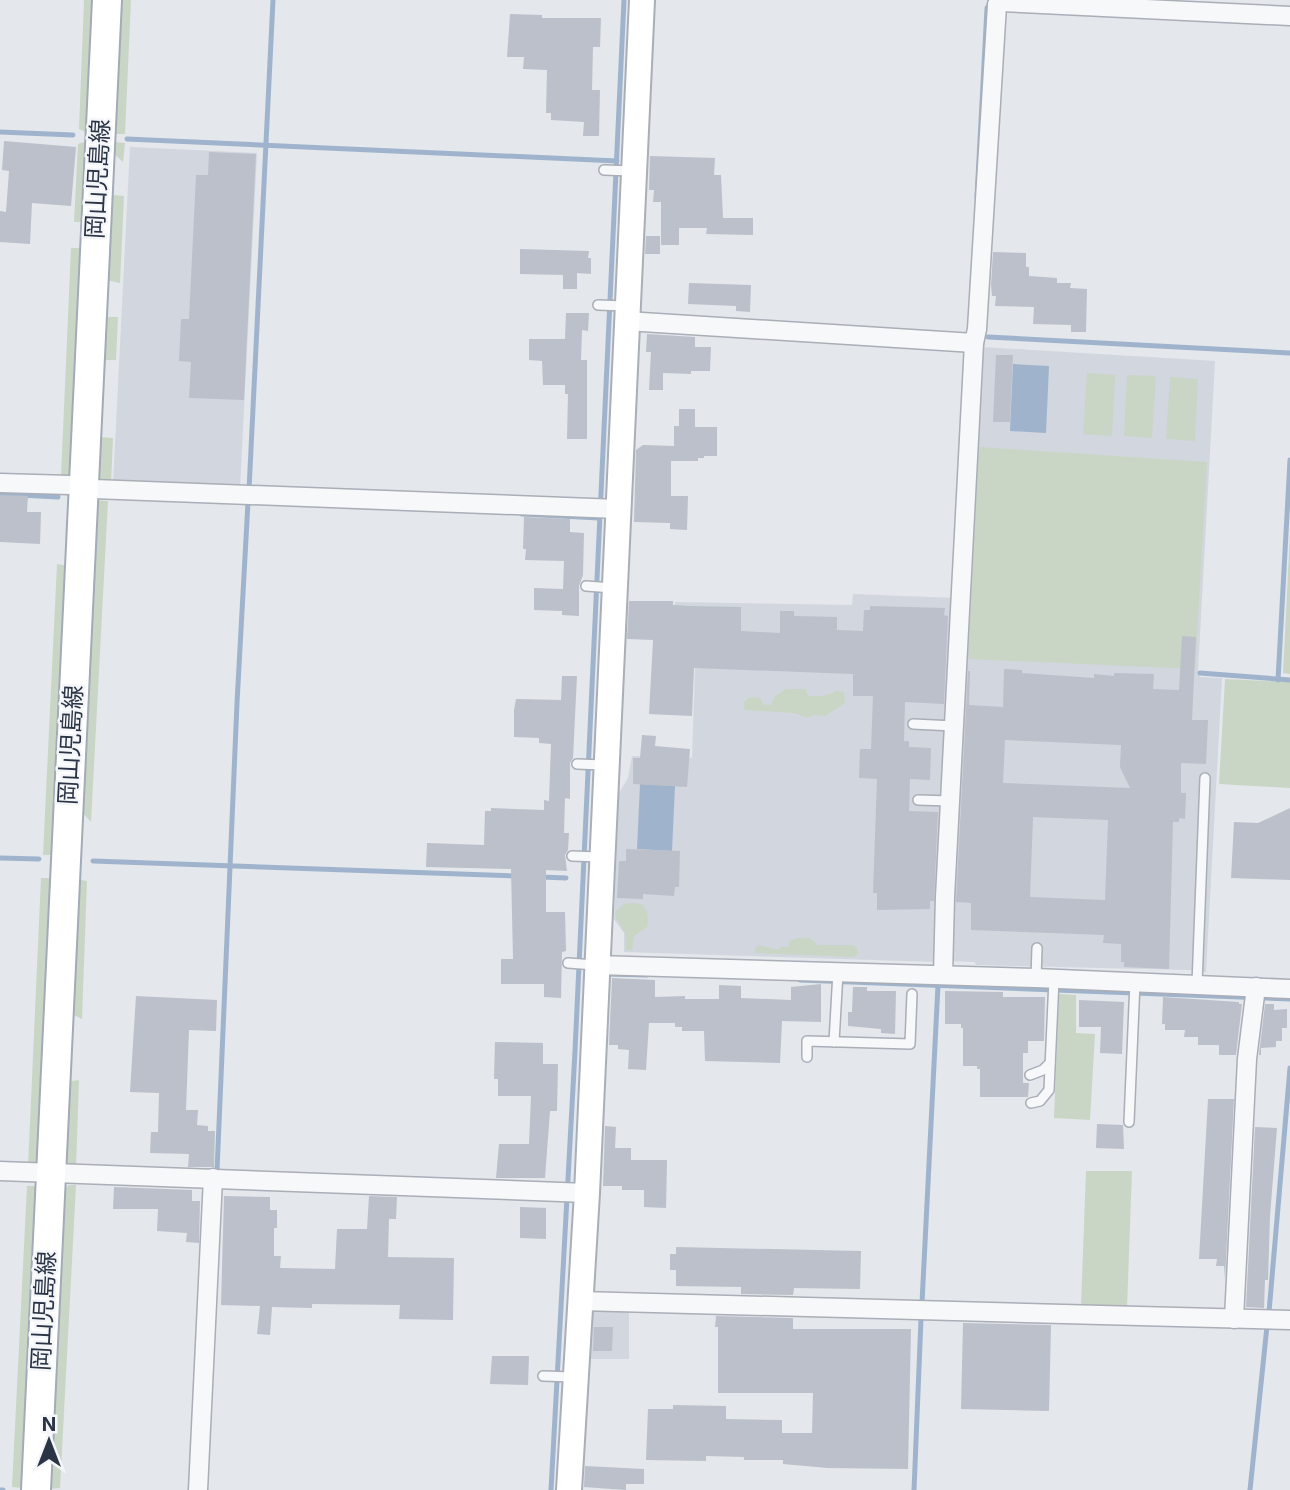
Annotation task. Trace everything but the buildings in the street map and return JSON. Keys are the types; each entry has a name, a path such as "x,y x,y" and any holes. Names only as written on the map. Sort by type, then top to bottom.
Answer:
{"main road":[{"name":"岡山児島線","path":"36,1490 107,0"}],"street":[{"path":"569,1490 569,1377 580,1301 573,1193 591,965 595,857 589,764 608,587 606,508 614,308 642,0"},
{"path":"943,975 974,343 978,329 995,3 1290,16"},
{"path":"614,308 974,343"},
{"path":"0,483 83,486 94,489 606,508"},
{"path":"591,965 837,978 943,975 1135,989 1197,985 1255,994 1290,989"},
{"path":"1234,1320 1247,1059 1255,994"},
{"path":"0,1171 573,1193"},
{"path":"198,1490 213,1178"},
{"path":"580,1301 1290,1320"}],"lane":[{"path":"606,170 628,171"},
{"path":"587,586 608,587"},
{"path":"913,724 954,726"},
{"path":"1197,985 1205,778"},
{"path":"918,800 950,801"},
{"path":"574,856 595,857"},
{"path":"1031,1103 1040,1101 1049,1090 1050,984 1037,948"},
{"path":"569,964 591,965"},
{"path":"834,1042 837,978"},
{"path":"1129,1122 1135,989"},
{"path":"807,1057 807,1041 910,1044 912,994"},
{"path":"1030,1075 1043,1070 1050,1063"},
{"path":"546,1376 569,1377"}],"shaded area":[{"path":"130,147 257,153 240,488 113,484"},
{"path":"981,347 1215,361 1198,671 1200,677 1222,678 1206,972 976,965 975,962 949,961"},
{"path":"853,594 955,598 936,962 624,952 624,933 614,919 619,793 628,778 632,756 692,758 696,641 673,640 675,602 852,605"},
{"path":"590,1308 629,1308 629,1359 589,1359"}],"green space":[{"path":"84,0 97,0 86,222 74,222 78,144 88,141 88,133 79,129"},
{"path":"116,0 131,0 125,134 114,134 115,142 125,143 123,162 111,151"},
{"path":"110,196 124,196 120,283 106,280"},
{"path":"71,248 84,248 71,476 61,476"},
{"path":"118,317 116,360 99,360 104,320"},
{"path":"1087,373 1115,375 1112,436 1083,434"},
{"path":"1127,375 1156,376 1152,438 1124,436"},
{"path":"1170,377 1198,379 1195,441 1166,439"},
{"path":"100,437 113,438 111,483 97,481"},
{"path":"979,447 1207,462 1195,669 968,659"},
{"path":"92,500 108,501 91,822 82,812"},
{"path":"1290,533 1290,674 1283,673"},
{"path":"57,564 69,566 54,855 43,855"},
{"path":"1225,679 1290,682 1290,788 1219,784"},
{"path":"786,689 806,689 808,696 844,692 845,703 825,716 814,715 808,718 794,713 745,710 743,703 750,697 760,698 763,704 771,705 775,696"},
{"path":"41,878 55,878 41,1163 28,1167"},
{"path":"77,879 87,881 82,1019 70,1013"},
{"path":"642,904 648,915 648,923 647,927 634,936 632,950 626,950 625,933 615,912 622,905"},
{"path":"809,938 818,945 853,945 858,954 854,957 755,953 755,948 759,945 778,950 781,947 789,947 789,941"},
{"path":"1059,994 1076,995 1076,1033 1095,1034 1090,1120 1054,1118"},
{"path":"79,1080 76,1167 67,1166 63,1162 68,1086 72,1081"},
{"path":"1086,1171 1132,1171 1127,1308 1081,1306"},
{"path":"69,1185 76,1185 60,1488 48,1489 60,1193"},
{"path":"27,1186 37,1186 22,1488 12,1487"}],"water":[{"path":"1013,364 1049,366 1046,433 1010,431"},
{"path":"640,784 675,786 672,851 637,849"}],"waterway":[{"path":"249,490 273,0"},
{"path":"551,1490 575,1051 624,0"},
{"path":"977,197 987,8"},
{"path":"0,132 73,135"},
{"path":"127,139 617,161"},
{"path":"988,337 1290,353"},
{"path":"1278,680 1290,460"},
{"path":"0,494 58,497"},
{"path":"217,1171 248,502 254,502"},
{"path":"522,514 599,518"},
{"path":"1200,673 1290,680"},
{"path":"0,858 39,859"},
{"path":"93,861 517,876"},
{"path":"541,877 566,878"},
{"path":"605,974 647,975"},
{"path":"800,980 1290,999"},
{"path":"922,1303 938,985"},
{"path":"1269,1312 1290,1068"},
{"path":"914,1490 921,1319"},
{"path":"1250,1490 1267,1326"}]}
